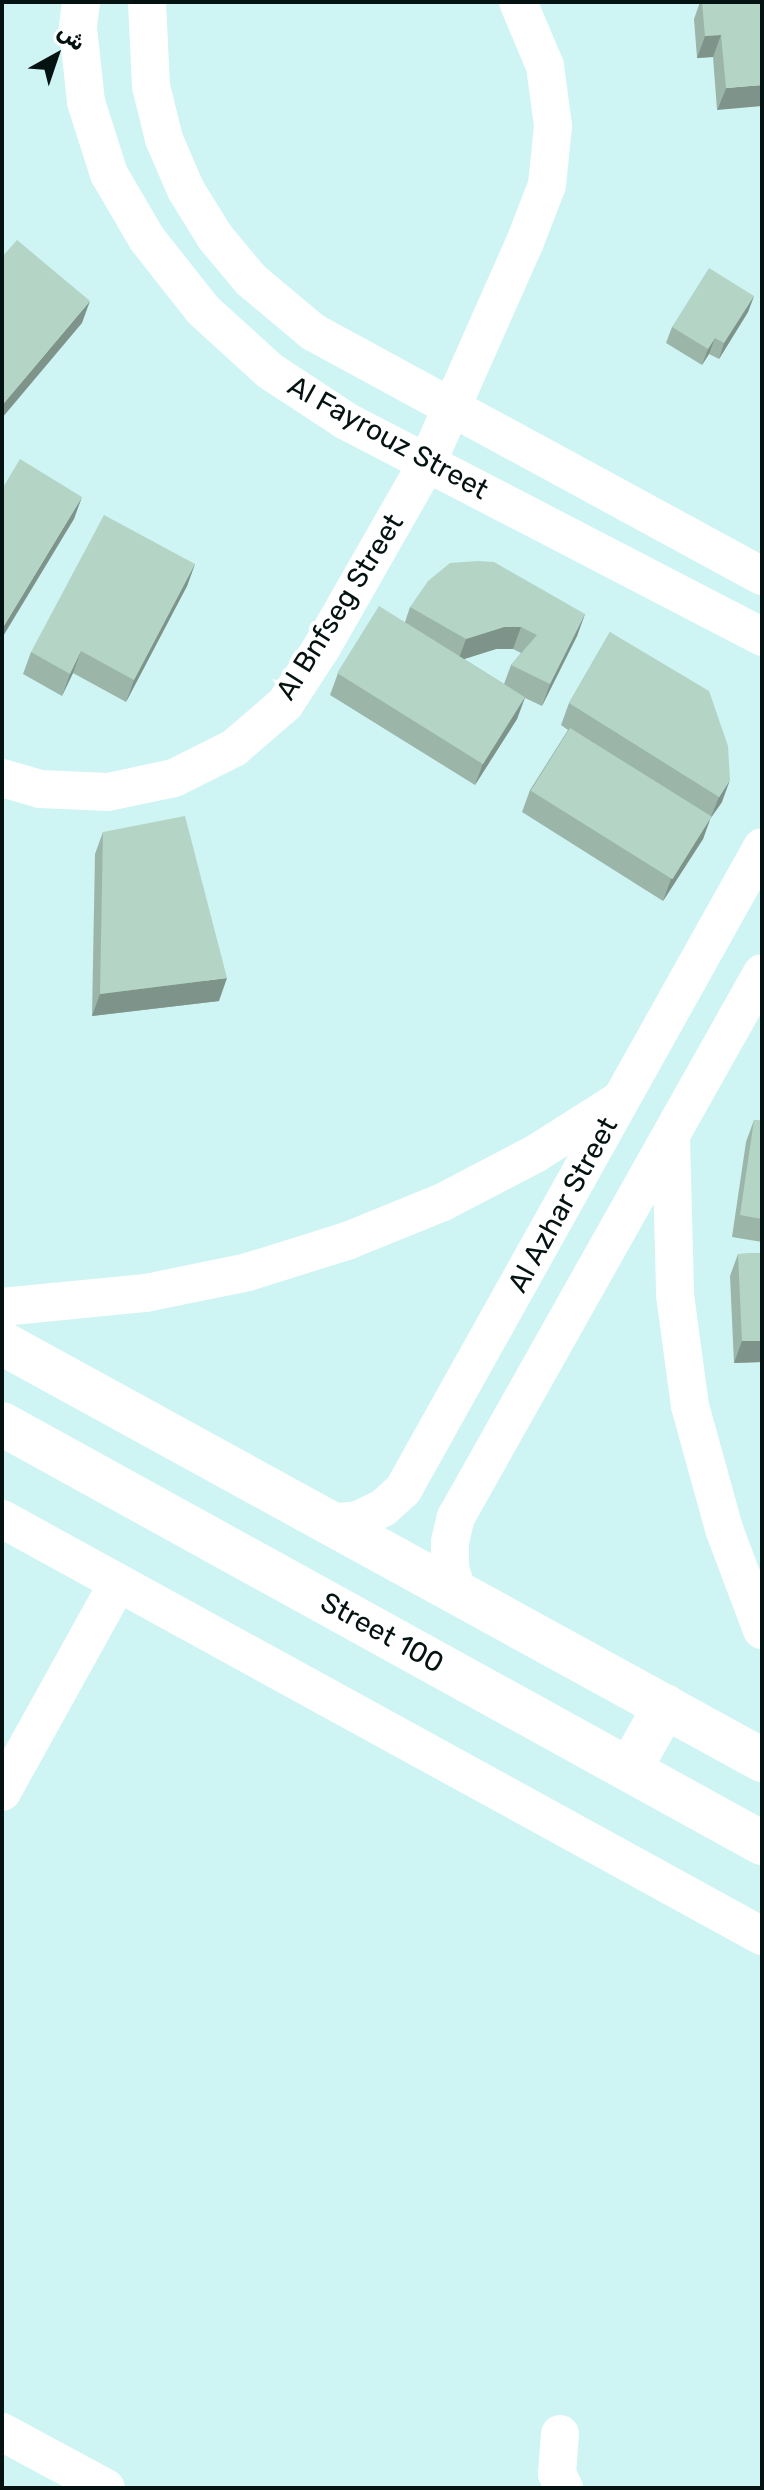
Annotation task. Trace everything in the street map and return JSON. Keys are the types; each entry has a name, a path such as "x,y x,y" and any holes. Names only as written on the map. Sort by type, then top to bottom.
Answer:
{"street":[{"name":"Al Fayrouz Street","path":"81,2 78,28 86,102 109,174 147,239 203,310 270,371 346,421 762,637"},
{"name":"Al Fayrouz Street","path":"147,2 151,86 164,139 186,190 215,237 251,280 313,332 758,571"},
{"name":"Al Bnfseg Street","path":"2,778 40,789 108,792 174,778 234,748 285,704 322,647 427,463 454,409 547,185 553,126 545,66 518,2"},
{"name":"Al Azhar Street","path":"330,1523 358,1520 383,1508 403,1490 762,847"},
{"path":"458,1593 450,1568 450,1542 456,1517 762,973"},
{"path":"2,1307 43,1306 146,1293 248,1272 347,1241 456,1195 535,1154 622,1099"},
{"path":"671,1136 675,1295 690,1406 724,1529 762,1630"},
{"path":"2,1343 762,1760"},
{"path":"82,1468 115,1405"},
{"name":"Street 100","path":"2,1424 762,1843"},
{"path":"418,1466 424,1482 437,1493 453,1498 469,1494"},
{"path":"2,1519 762,1936"},
{"path":"2,1792 118,1583"},
{"path":"630,1769 665,1706"},
{"path":"2,2432 86,2483"},
{"path":"560,2434 557,2474 564,2488"}],"building":[{"path":"702,2 762,2 762,85 726,88 721,35 705,36"},
{"path":"17,240 90,301 4,403 2,257"},
{"path":"709,268 754,296 724,343 715,338 708,349 672,327"},
{"path":"20,459 82,497 2,629 2,489"},
{"path":"104,515 195,564 134,680 81,651 70,674 31,652"},
{"path":"494,562 585,614 550,684 511,665 537,635 521,627 504,627 466,639 410,607 428,581 450,563"},
{"path":"379,606 525,697 483,764 337,673"},
{"path":"610,632 709,691 728,746 730,780 719,797 569,703"},
{"path":"570,728 712,816 672,879 531,791"},
{"path":"185,816 227,978 100,994 103,832"},
{"path":"754,1120 762,1121 762,1219 740,1215"},
{"path":"762,1253 762,1341 742,1341 738,1254"}]}
